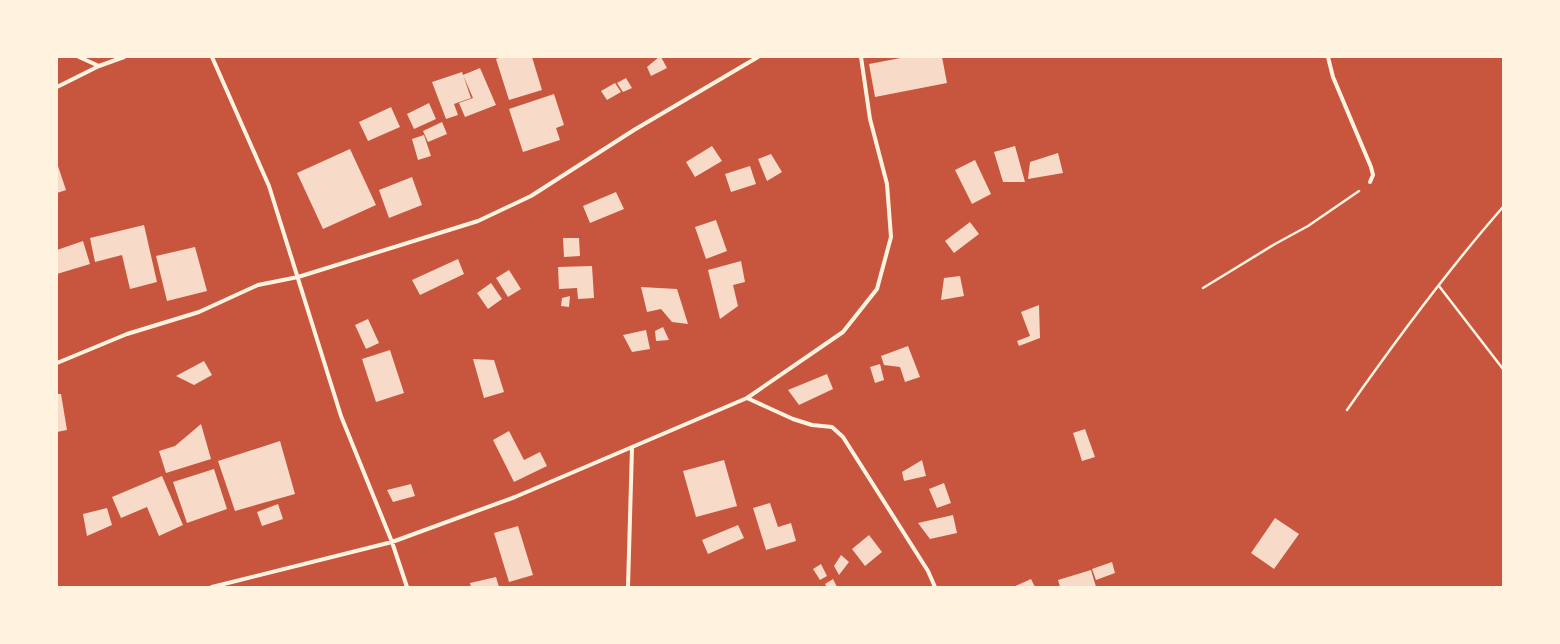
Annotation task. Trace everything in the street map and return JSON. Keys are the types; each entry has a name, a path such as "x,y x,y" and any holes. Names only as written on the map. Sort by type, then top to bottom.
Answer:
{"street":[{"path":"79,57 99,66"},
{"path":"57,87 99,66 124,57"},
{"path":"212,57 269,186 341,416 392,542 407,587"},
{"path":"57,363 127,334 199,312 258,285 298,277 478,221 525,199 555,182 634,130 758,57"},
{"path":"215,587 392,542 515,497 747,398 843,332 877,289 891,237 887,184 870,119 861,57"},
{"path":"1328,57 1333,77 1371,167 1373,175 1370,182"},
{"path":"747,398 793,419 812,425 832,426 843,437 928,571 935,587"},
{"path":"628,587 632,448"}],"path":[{"path":"1203,288 1275,244 1308,226 1339,206 1370,182"},
{"path":"1347,410 1397,339 1472,242 1503,207"},
{"path":"1438,286 1503,369"}],"building":[{"path":"501,57 532,57 542,90 509,100 496,59"},
{"path":"661,57 667,68 651,76 647,67"},
{"path":"906,57 942,57 947,83 875,97 869,64"},
{"path":"480,68 496,105 465,117 459,103 473,98 463,75"},
{"path":"462,72 471,98 454,104 458,115 446,119 432,82"},
{"path":"626,78 632,88 623,92 617,83"},
{"path":"615,83 621,92 607,100 601,91"},
{"path":"554,94 564,125 556,128 560,140 523,152 509,109"},
{"path":"429,103 436,119 414,129 407,114"},
{"path":"391,107 400,127 368,141 359,122"},
{"path":"442,122 447,134 428,142 423,131"},
{"path":"424,135 431,156 418,160 412,139"},
{"path":"712,146 722,161 695,177 686,162"},
{"path":"1015,146 1025,182 1003,182 994,152"},
{"path":"350,149 376,205 323,229 297,173"},
{"path":"1058,153 1063,173 1028,179 1030,162"},
{"path":"771,154 782,172 767,181 758,159"},
{"path":"975,160 991,194 972,204 955,170"},
{"path":"57,163 66,190 57,193"},
{"path":"750,166 756,184 731,192 725,174"},
{"path":"412,177 422,205 389,218 379,190"},
{"path":"616,192 624,209 590,223 583,206"},
{"path":"716,220 727,251 706,259 695,227"},
{"path":"970,222 979,234 954,253 945,241"},
{"path":"144,225 157,282 130,289 122,255 95,262 90,238"},
{"path":"563,238 579,238 580,256 564,257"},
{"path":"83,241 90,264 57,274 57,250"},
{"path":"195,247 207,291 167,301 156,256"},
{"path":"458,259 464,274 420,295 412,280"},
{"path":"741,261 745,282 733,285 738,306 720,319 708,270"},
{"path":"592,266 594,298 578,299 577,288 559,289 558,267"},
{"path":"509,270 521,289 508,297 496,278"},
{"path":"960,276 964,296 941,300 944,278"},
{"path":"491,283 502,299 488,309 477,293"},
{"path":"641,287 677,289 688,324 672,322 661,309 647,312"},
{"path":"570,296 569,307 561,306 562,298"},
{"path":"1039,305 1040,338 1019,346 1017,341 1030,336 1021,312"},
{"path":"368,319 379,343 366,349 355,325"},
{"path":"663,327 669,340 656,341 655,331"},
{"path":"646,330 650,349 632,352 623,335"},
{"path":"908,346 920,377 905,382 900,367 884,365 881,356"},
{"path":"390,350 404,393 376,402 362,359"},
{"path":"473,359 494,360 504,392 484,398"},
{"path":"204,361 212,375 194,385 176,376"},
{"path":"880,364 884,380 875,383 870,367"},
{"path":"827,374 833,389 799,405 788,390"},
{"path":"57,394 61,394 67,430 57,432"},
{"path":"201,424 211,459 166,473 159,451 175,446"},
{"path":"1085,429 1095,457 1082,461 1073,433"},
{"path":"509,431 524,460 540,452 547,466 514,482 493,440"},
{"path":"280,441 295,494 235,511 218,461"},
{"path":"724,460 737,506 696,517 683,471"},
{"path":"922,460 926,476 904,481 902,472"},
{"path":"214,469 227,509 187,523 173,482"},
{"path":"162,476 183,525 159,536 147,507 121,518 112,497"},
{"path":"944,483 951,503 937,508 929,489"},
{"path":"411,484 415,496 393,502 387,490"},
{"path":"770,503 778,527 791,523 796,541 766,550 753,508"},
{"path":"278,504 283,519 262,526 257,512"},
{"path":"107,508 112,525 87,536 83,514"},
{"path":"953,515 957,533 930,539 918,523"},
{"path":"1275,518 1299,534 1274,569 1251,553"},
{"path":"738,525 744,538 708,554 702,540"},
{"path":"518,526 533,575 509,582 494,533"},
{"path":"869,535 882,552 865,566 852,549"},
{"path":"841,555 849,562 839,575 834,566"},
{"path":"1112,562 1115,573 1096,580 1092,569"},
{"path":"821,564 827,576 820,580 813,569"},
{"path":"1091,570 1096,587 1060,587 1058,580"},
{"path":"496,577 499,587 471,587 470,583"},
{"path":"833,579 837,587 827,587 825,584"},
{"path":"1031,579 1035,587 1013,587"}]}
